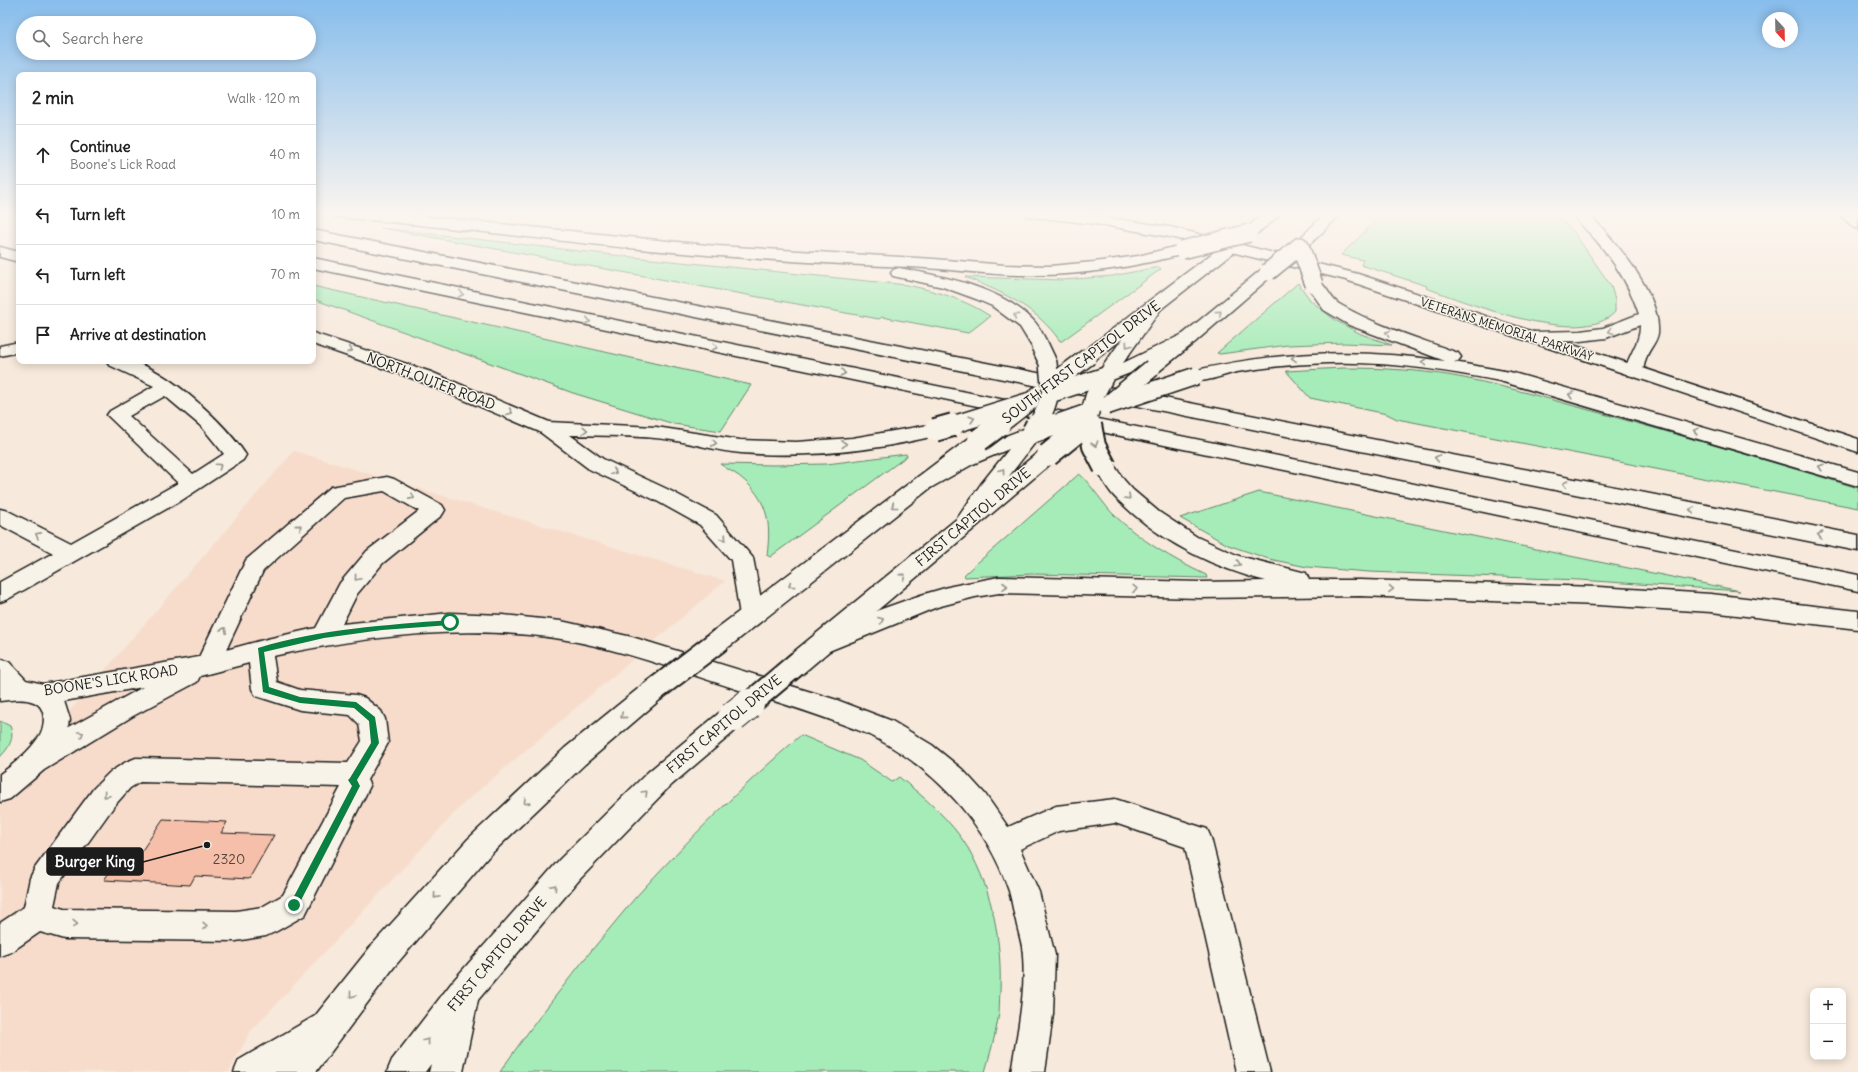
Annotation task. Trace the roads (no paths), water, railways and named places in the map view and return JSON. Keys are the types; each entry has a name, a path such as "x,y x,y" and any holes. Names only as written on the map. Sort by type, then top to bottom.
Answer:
{"main road":[{"path":"454,263 1858,543"},
{"path":"840,263 961,286 1010,311 1027,324 1048,363 1050,390 1046,407 1034,431 1018,449 963,526"},
{"path":"907,263 1005,270 1059,270 1105,267 1126,263"},
{"name":"SOUTH FIRST CAPITOL DRIVE","path":"1050,390 1089,356 1210,263"},
{"path":"1095,413 1145,366 1189,338 1279,263"},
{"name":"VETERANS MEMORIAL PARKWAY","path":"1299,263 1352,277 1858,446"},
{"path":"1306,263 1314,284 1330,306 1355,321 1503,376 1858,479"},
{"path":"1621,263 1634,280 1648,316 1649,332 1638,357 1634,371"},
{"path":"316,264 1304,467 1858,583"},
{"path":"1155,305 1105,376 1094,397 1094,446 1118,488 1147,516 1179,537 1224,560 1274,576 1360,588"},
{"path":"1533,337 1580,336 1606,333 1648,316"},
{"name":"NORTH OUTER ROAD","path":"316,339 424,376 546,428"},
{"path":"0,351 16,348"},
{"path":"296,1072 326,1028 383,956 478,848 575,756 653,691 925,482 966,458 989,442 1034,431 1095,413 1196,376 1249,364 1284,359 1329,356 1380,358 1418,361 1503,376"},
{"path":"0,594 183,490 236,454 209,423 158,380 122,364"},
{"path":"546,428 672,434 712,443 751,446 811,448 885,441 935,430 1030,401 1050,390 1145,366"},
{"path":"166,387 117,415 183,490"},
{"name":"SOUTH FIRST CAPITOL DRIVE","path":"989,442 1030,401"},
{"name":"FIRST CAPITOL DRIVE","path":"404,1072 464,992 570,869 658,780 1048,455 1095,413"},
{"path":"546,428 596,464 662,495 708,520 742,558 752,615"},
{"path":"207,665 254,566 338,492 387,484 434,510 375,557 348,589 324,636"},
{"path":"0,516 72,553"},
{"path":"819,646 906,609 940,597 971,589 999,585 1200,590 1360,588 1598,596 1704,602 1858,620"},
{"name":"BOONE'S LICK ROAD","path":"20,691 207,665 260,650 324,636 382,628 443,623 502,624 561,630 632,646 837,711 883,729 923,753 953,778 975,803 1003,843 1024,892 1039,955 1037,1014 1028,1072"},
{"path":"260,650 265,689 300,700 356,705 372,719 375,743 352,780"},
{"name":"BOONE'S LICK ROAD","path":"36,761 124,709 207,665"},
{"path":"0,669 20,691 51,700 57,711 57,726 50,743 36,761 19,777 0,790"},
{"path":"0,941 37,916 45,878 104,797 120,780 136,770 326,773 350,775 356,786 294,905 266,921 236,926 64,924 37,916"},
{"path":"1003,843 1056,819 1116,811 1197,838 1253,1072"},
{"path":"446,1072 464,992"},
{"path":"251,1072 326,1028"}],"place":[{"name":"Burger King","path":"207,845"}]}
